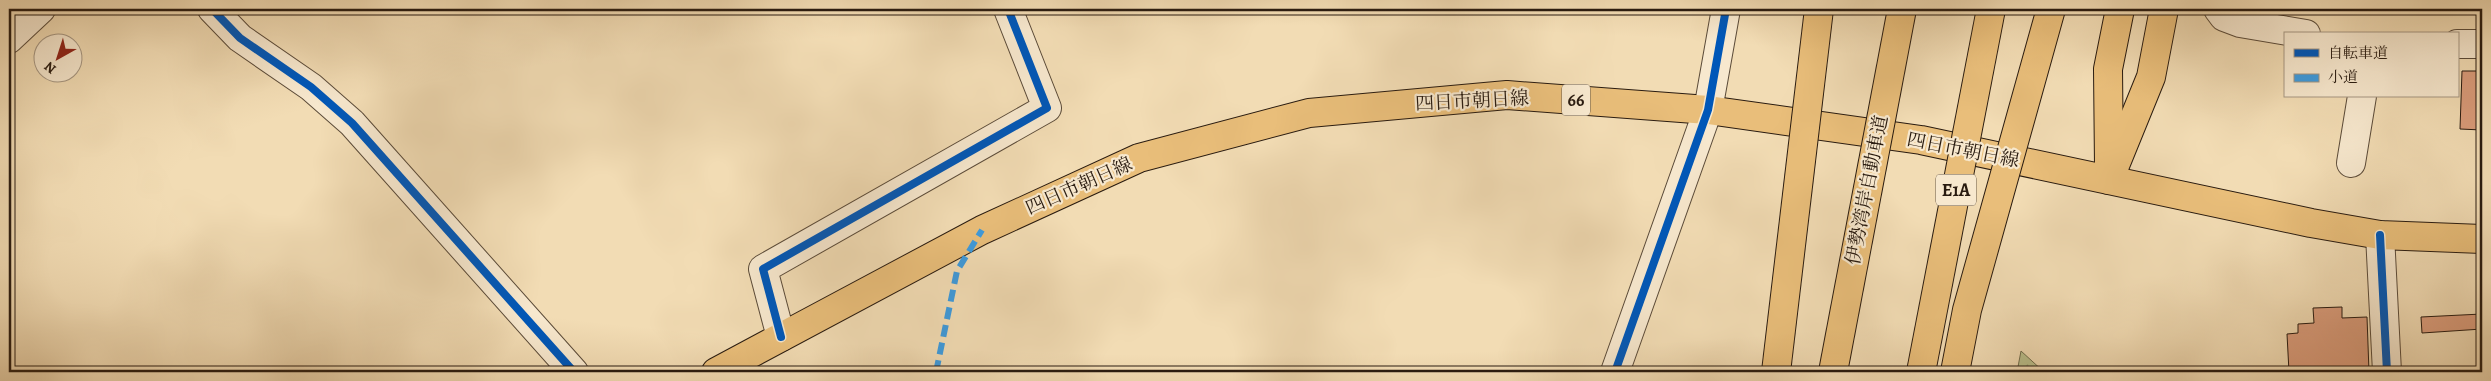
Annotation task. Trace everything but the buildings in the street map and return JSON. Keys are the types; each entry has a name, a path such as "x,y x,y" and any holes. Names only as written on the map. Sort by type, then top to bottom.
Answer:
{"main road":[{"path":"1776,372 1819,9"},
{"name":"伊勢湾岸自動車道","path":"1832,372 1902,9"},
{"name":"E1A","path":"1921,372 1991,9"},
{"path":"1955,372 1967,310 2051,9"},
{"path":"2109,180 2108,69 2120,9"},
{"path":"2109,180 2151,76 2164,9"},
{"name":"四日市朝日線","path":"716,372 982,230 1138,158 1309,113 1507,95 1708,110 1921,140 2311,223 2380,235 2482,239"}],"street":[{"path":"9,39 41,9"},
{"path":"212,9 240,38 311,87 352,124 574,372"},
{"path":"781,337 763,269 1047,108 1008,9"},
{"path":"1615,372 1708,110 1726,9"},
{"path":"2218,9 2224,17 2240,23 2294,32"},
{"path":"2458,44 2482,44"},
{"path":"2352,163 2362,98"},
{"path":"2380,235 2387,372"}],"green space":[{"path":"2021,351 2044,372 2017,372"}],"marked path":[{"path":"936,372 957,271 982,230"}],"cycle path":[{"path":"212,9 240,38 311,87 352,123 574,372"},
{"path":"781,337 763,269 1047,108 1008,9"},
{"path":"1615,372 1708,110 1726,9"},
{"path":"2380,235 2387,372"}]}
